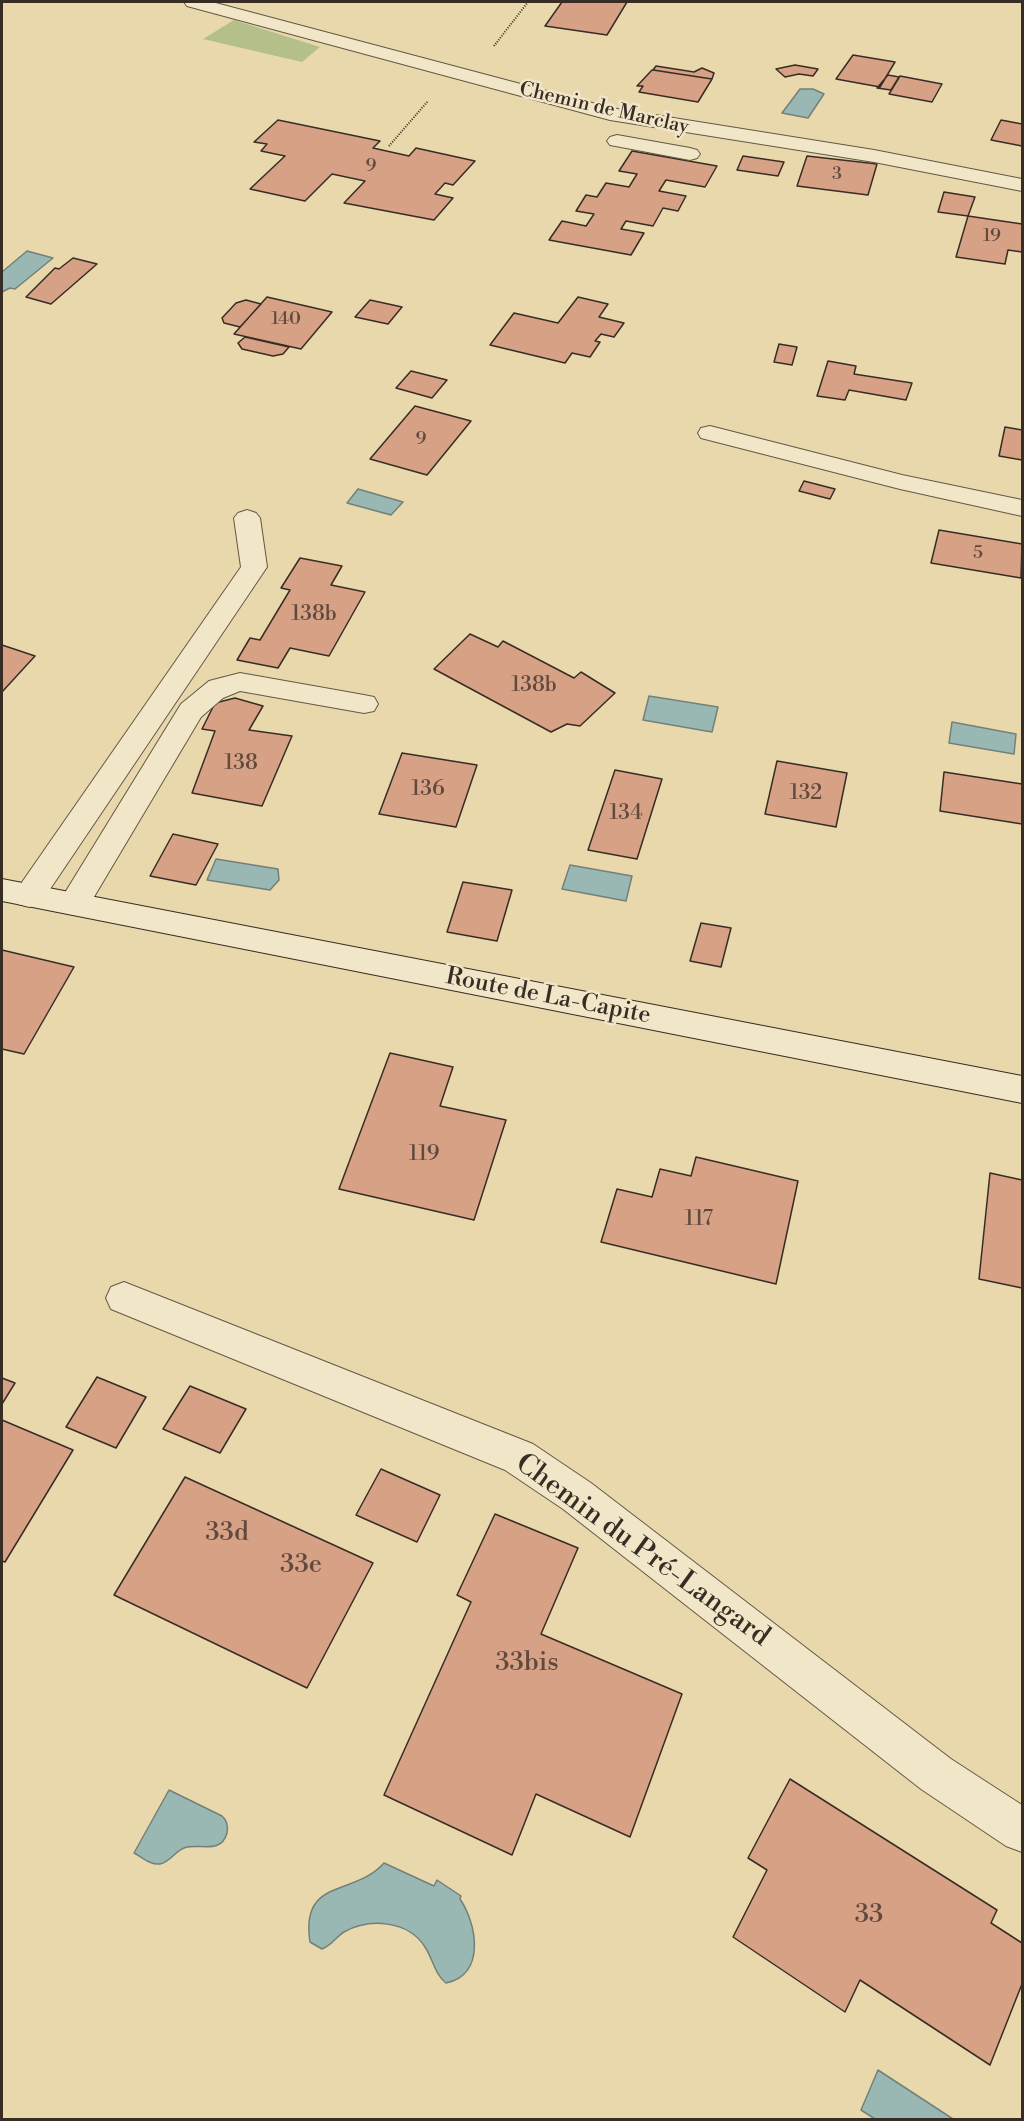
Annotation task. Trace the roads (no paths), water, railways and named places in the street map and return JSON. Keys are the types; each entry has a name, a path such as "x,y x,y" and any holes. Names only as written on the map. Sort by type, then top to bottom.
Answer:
{"street":[{"name":"Chemin de Marclay","path":"193,2 610,114 874,156 1023,185"},
{"path":"617,141 690,154"},
{"path":"710,433 900,482 1023,508"},
{"path":"15,893 254,567 247,518"},
{"path":"74,904 191,711 206,695 223,684 240,682 364,704"},
{"name":"Route de La-Capite","path":"15,893 1023,1090"},
{"name":"Chemin du Pré-Langard","path":"124,1298 519,1456 577,1496 936,1774 1023,1830"}],"water":[{"path":"800,89 813,89 824,94 808,118 782,113"},
{"path":"27,251 53,258 15,289 10,288 2,292 2,272"},
{"path":"358,489 403,502 391,515 347,503"},
{"path":"649,696 718,707 712,732 643,720"},
{"path":"952,722 1016,734 1014,754 949,743"},
{"path":"216,859 278,869 279,880 270,890 207,880"},
{"path":"570,865 632,876 626,901 562,889"},
{"path":"169,1790 222,1816 227,1824 227,1833 224,1840 216,1846 187,1847 164,1863 156,1864 134,1853"},
{"path":"384,1863 434,1886 437,1880 461,1896 460,1899 471,1922 474,1947 467,1970 459,1978 446,1983 418,1938 409,1931 388,1924 376,1923 354,1928 344,1932 322,1949 310,1942 309,1921 313,1907 321,1897 358,1881"},
{"path":"878,2070 953,2119 875,2119 861,2110"}]}
